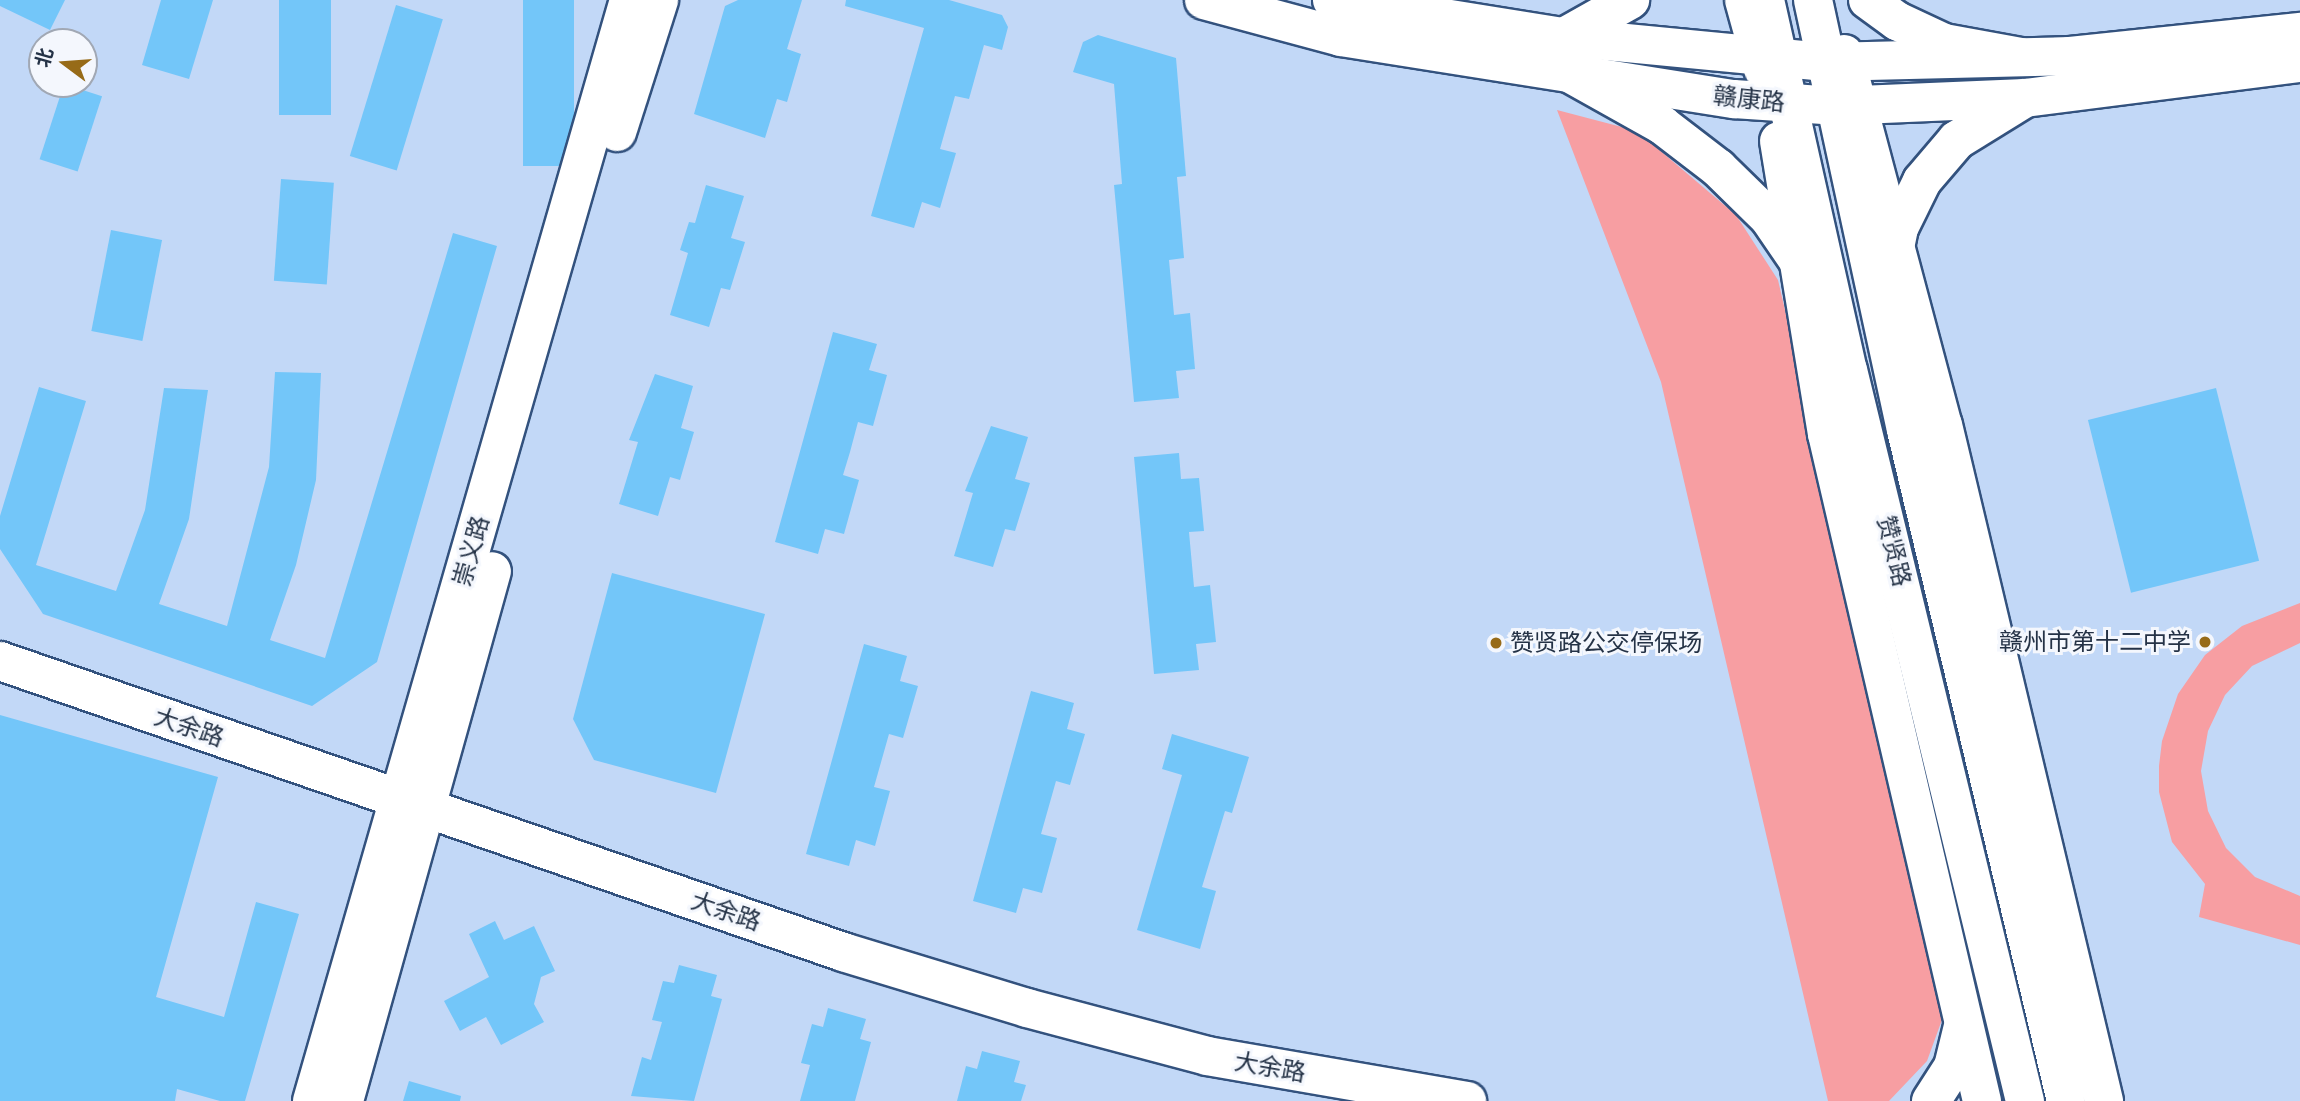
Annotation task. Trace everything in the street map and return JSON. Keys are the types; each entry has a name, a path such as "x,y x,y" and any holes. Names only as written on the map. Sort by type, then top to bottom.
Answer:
{"main road":[{"name":"崇义路","path":"344,1101 413,805 629,0"},
{"name":"崇义路","path":"312,1101 413,805 581,248 659,0"},
{"name":"赣康路","path":"1204,0 1341,37 1567,55 1836,62 2021,57 2300,32"},
{"name":"赣康路","path":"1332,0 1779,102 1846,106 2025,98 2300,63"},
{"path":"1630,0 1567,55 1715,165 1769,218 1801,261 1831,312 1848,370"},
{"path":"1744,0 1769,59"},
{"name":"赞贤路","path":"1765,0 1769,59 1779,102 1972,868 2025,1101"},
{"name":"赞贤路","path":"1813,0 1836,62 1906,430 2018,890 2066,1101"},
{"path":"1832,0 1836,62"},
{"path":"1868,0 1897,21 1944,43 2021,57"},
{"path":"1887,332 1887,280 1893,245 1909,204 1938,160 1978,124 2025,98"},
{"path":"1779,102 1827,434 1982,1101"},
{"path":"1846,106 1893,245 1943,425 2104,1101"},
{"name":"大余路","path":"0,661 843,952 1027,1008 1207,1056 1467,1101"},
{"path":"1931,1101 1953,1067 1962,1011 1960,933 1972,868"},
{"path":"2018,890 2074,976"}],"shaded area":[{"path":"1557,110 1637,131 1736,215 1778,280 1947,1006 1927,1061 1889,1101 1828,1101 1661,382"},
{"path":"2300,603 2300,643 2252,666 2225,695 2208,731 2201,771 2208,811 2226,848 2255,877 2300,896 2300,945 2199,917 2205,884 2172,842 2159,792 2159,766 2162,741 2178,694 2205,655 2242,626"}],"building":[{"path":"0,0 65,0 51,28 0,6"},
{"path":"161,0 213,0 189,79 142,65"},
{"path":"279,0 331,0 331,115 279,115"},
{"path":"523,0 574,0 574,166 523,166"},
{"path":"738,0 802,0 787,49 801,54 787,102 777,99 765,138 694,114 725,6"},
{"path":"846,0 949,0 1002,15 1008,27 1002,50 984,45 969,99 955,96 940,149 956,153 940,208 922,202 914,228 871,216 924,28 845,6"},
{"path":"396,5 443,19 397,170 350,156"},
{"path":"1098,35 1176,58 1186,176 1177,177 1184,258 1169,260 1174,315 1190,313 1195,369 1176,371 1179,398 1134,402 1114,185 1122,184 1114,84 1073,72 1083,42"},
{"path":"98,95 102,96 78,171 40,159 59,98 98,98"},
{"path":"281,179 334,183 327,284 274,281"},
{"path":"706,185 744,196 731,238 745,242 730,290 721,288 709,327 670,315 688,253 680,250 689,222 695,223"},
{"path":"111,230 162,240 142,341 91,331"},
{"path":"453,233 497,246 377,662 312,706 43,614 0,549 0,516 39,387 86,401 36,565 116,591 145,510 164,388 208,390 189,519 159,604 227,626 269,467 275,372 321,373 316,480 296,565 270,640 325,658"},
{"path":"833,332 877,344 869,370 887,375 873,426 858,422 843,475 859,480 844,534 825,529 818,554 775,542"},
{"path":"655,374 693,386 681,428 694,432 680,480 670,477 658,516 619,504 638,442 629,440"},
{"path":"2216,388 2259,561 2131,593 2088,420"},
{"path":"991,426 1028,437 1015,479 1030,483 1015,531 1005,529 993,567 954,556 973,493 965,491"},
{"path":"1179,453 1181,479 1199,478 1204,531 1189,532 1194,587 1210,585 1216,642 1196,644 1199,670 1154,674 1134,457"},
{"path":"612,573 765,614 716,793 594,760 573,719"},
{"path":"864,644 907,656 900,681 918,686 903,738 889,734 874,787 890,791 875,846 856,840 849,866 806,854"},
{"path":"1031,691 1074,703 1067,729 1085,734 1070,785 1056,781 1041,834 1057,838 1042,893 1023,888 1016,913 973,901"},
{"path":"0,715 218,777 156,997 224,1017 256,902 299,914 245,1101 220,1101 177,1089 175,1101 0,1101"},
{"path":"1172,734 1249,757 1232,813 1225,811 1202,887 1216,891 1200,949 1137,930 1182,775 1162,769"},
{"path":"495,921 504,940 534,926 555,971 541,977 534,1004 544,1022 501,1045 486,1017 460,1031 444,1001 489,977 469,934"},
{"path":"679,965 717,975 711,996 722,999 694,1101 631,1096 642,1057 651,1060 662,1022 652,1020 663,981 674,983"},
{"path":"828,1008 866,1019 860,1039 871,1042 855,1101 800,1101 810,1065 801,1063 812,1024 823,1027"},
{"path":"982,1051 1020,1061 1014,1082 1026,1085 1021,1101 957,1101 966,1066 977,1069"},
{"path":"409,1081 461,1096 460,1101 403,1101"}],"place":[{"name":"赣州市第十二中学","path":"2205,642"},
{"name":"赞贤路公交停保场","path":"1496,643"}]}
